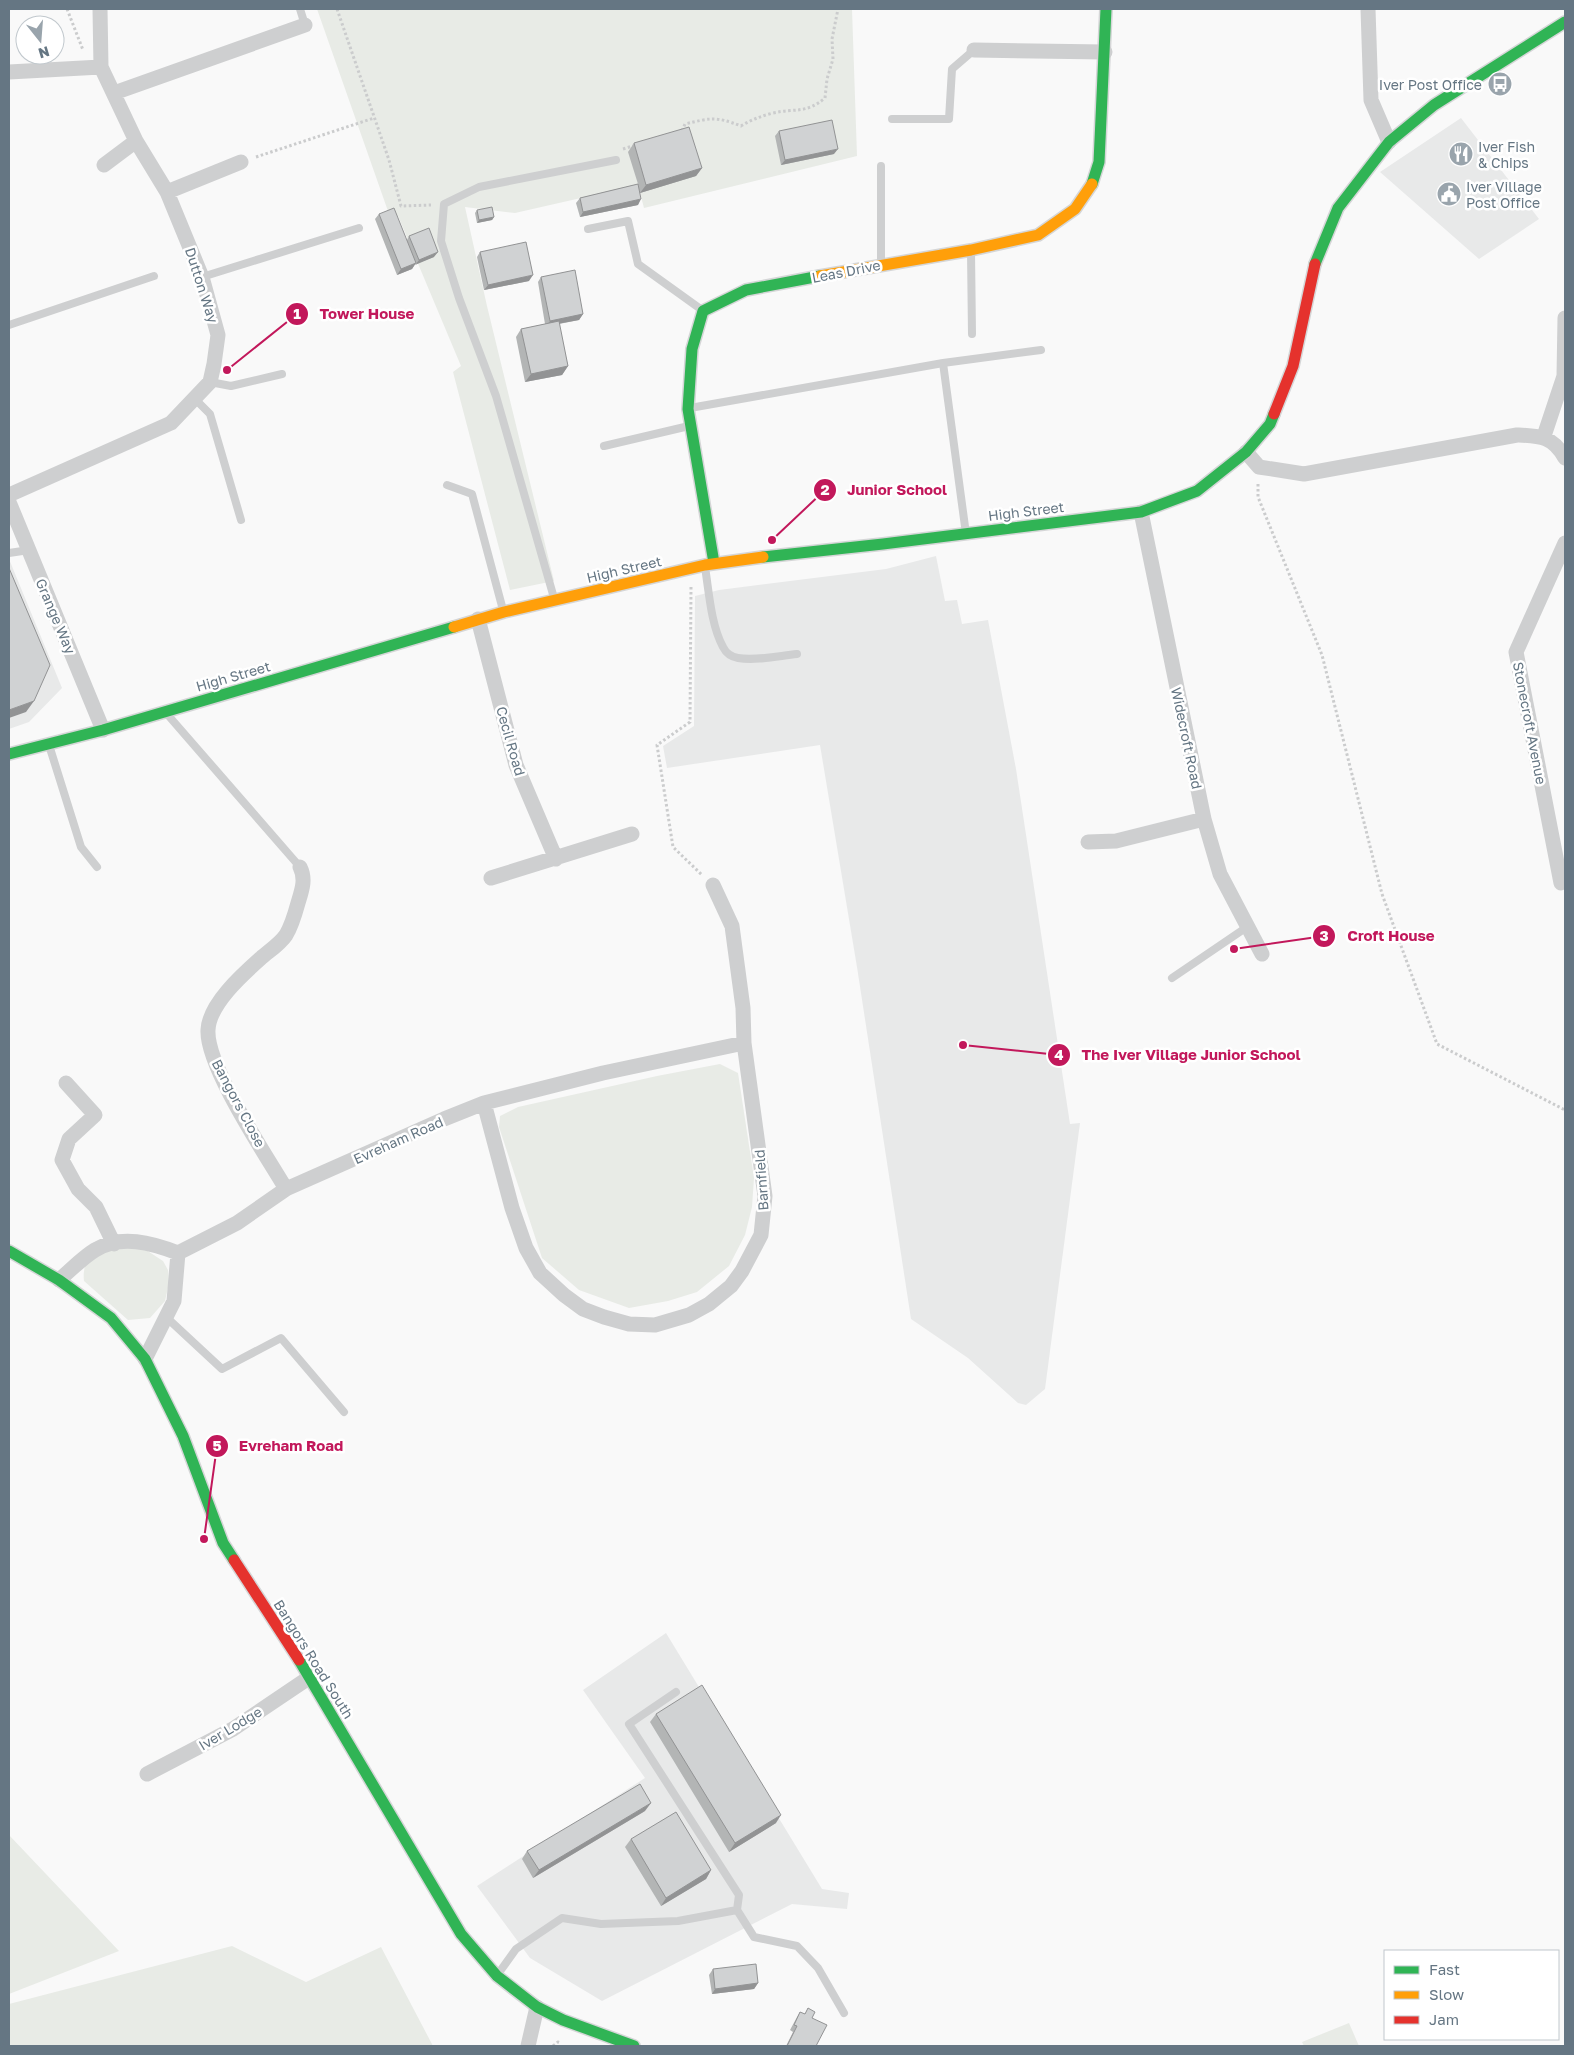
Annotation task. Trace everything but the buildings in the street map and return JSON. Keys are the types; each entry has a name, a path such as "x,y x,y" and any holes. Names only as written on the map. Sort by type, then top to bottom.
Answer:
{"street":[{"path":"9,72 95,67 100,9"},
{"name":"Leas Drive","path":"703,311 746,290 881,264 970,250 1038,235 1075,209 1091,186 1099,162 1106,9"},
{"path":"1368,9 1371,100 1389,142"},
{"name":"High Street","path":"9,754 103,730 478,619 710,564 1140,512 1197,491 1246,452 1270,424 1293,366 1316,260 1338,208 1389,142 1434,105 1565,22"},
{"path":"114,93 305,25"},
{"path":"974,50 1105,52"},
{"name":"Dutton Way","path":"95,67 114,93 136,140 167,192 202,277 218,335 210,382"},
{"path":"104,165 136,140"},
{"path":"167,192 241,162"},
{"path":"703,311 692,349 688,408 710,564"},
{"path":"1544,436 1564,376 1565,318"},
{"path":"9,495 171,423 195,400 210,382"},
{"path":"1246,452 1259,467 1304,474 1517,435 1544,436 1560,449 1565,458"},
{"name":"Grange Way","path":"9,502 103,730"},
{"name":"Widecroft Road","path":"1140,512 1204,819 1220,874 1262,954"},
{"name":"Stonecroft Avenue","path":"1561,883 1516,652 1565,543"},
{"name":"Cecil Road","path":"478,619 516,765 556,858"},
{"path":"1088,842 1116,841 1204,819"},
{"path":"491,878 632,834"},
{"name":"Bangors Close","path":"286,1189 231,1094 210,1046 208,1029 213,1012 225,995 246,971 285,936 292,923 302,891 304,876 300,867"},
{"name":"Barnfield","path":"484,1104 512,1208 526,1248 540,1273 583,1309 604,1318 629,1324 655,1324 689,1315 709,1304 731,1286 742,1271 761,1236 765,1196 744,1044 743,1008 732,926 714,885"},
{"name":"Evreham Road","path":"178,1253 237,1223 286,1189 444,1119 484,1104 603,1073 744,1044"},
{"path":"66,1083 95,1115 69,1139 62,1160 78,1189 96,1207 114,1244"},
{"path":"59,1280 96,1249 125,1240 156,1244 178,1253 174,1301 146,1359"},
{"name":"Bangors Road South","path":"9,1251 59,1280 111,1318 146,1359 183,1436 222,1543 310,1677 461,1934 497,1976 537,2007 563,2020 634,2046"},
{"name":"Iver Lodge","path":"147,1774 233,1729 310,1677"},
{"path":"528,2046 537,2007"}],"lane":[{"path":"300,9 305,25"},
{"path":"892,119 949,119 952,69 974,50"},
{"path":"555,600 496,396 458,298 441,241 444,204 479,187 616,160"},
{"path":"881,166 881,264"},
{"path":"588,229 628,221 638,264 703,311"},
{"path":"202,277 359,228"},
{"path":"970,250 972,334"},
{"path":"9,325 154,276"},
{"path":"688,408 943,364 1040,350"},
{"path":"943,364 966,534"},
{"path":"210,382 231,386 282,374"},
{"path":"195,400 210,414 241,520"},
{"path":"604,446 691,425"},
{"path":"447,485 472,494 504,612"},
{"path":"9,553 29,550"},
{"path":"710,564 713,615 723,648 730,655 737,658 797,654"},
{"path":"165,711 300,867"},
{"path":"49,743 81,847 96,867"},
{"path":"1172,978 1247,927"},
{"path":"166,1317 222,1369 281,1338 344,1412"},
{"path":"676,1692 629,1724 739,1896 737,1910 754,1938 797,1946 818,1968 844,2012"},
{"path":"497,1976 516,1949 562,1918 601,1924 668,1921 737,1910"}],"path":[{"path":"67,9 95,67"},
{"path":"337,9 389,160 401,206 444,204"},
{"path":"673,134 681,132 685,124 713,118 727,120 741,126 753,119 774,113 814,108 825,98 827,79 833,59 832,39 838,9"},
{"path":"241,162 374,118"},
{"path":"623,149 640,144"},
{"path":"1258,497 1322,655 1382,894 1437,1044 1565,1110"},
{"path":"688,863 673,847 657,745 690,722 692,594"},
{"path":"553,2046 558,2042 565,2044"}],"shaded area":[{"path":"317,9 852,9 857,156 644,208 638,185 515,213 465,207 487,306 554,581 510,590 453,372 461,366 398,216 389,214"},
{"path":"1461,118 1539,219 1479,259 1380,172"},
{"path":"936,556 945,601 957,600 962,624 988,620 1016,769 1070,1124 1080,1123 1045,1389 1026,1405 1018,1403 968,1358 911,1319 857,967 820,745 667,768 663,746 694,726 695,596 719,590 886,569"},
{"path":"9,559 62,688 29,722 9,729"},
{"path":"720,1064 738,1073 754,1178 752,1207 745,1235 729,1266 697,1292 668,1301 629,1308 579,1290 542,1258 499,1127 500,1116 518,1107"},
{"path":"140,1246 163,1261 168,1270 169,1283 165,1301 150,1318 128,1320 84,1281 84,1270 93,1255 110,1249"},
{"path":"666,1633 822,1889 849,1893 847,1909 792,1904 602,2001 530,1958 477,1886 645,1778 583,1690"},
{"path":"9,1835 119,1951 9,1994"},
{"path":"232,1946 306,1982 381,1947 433,2046 9,2046 9,2004"},
{"path":"1349,2023 1359,2046 1304,2046 1302,2042"}],"traffic: fast":[{"path":"1092,184 1099,162 1106,9"},
{"path":"1315,264 1338,208 1389,142 1434,105 1565,22"},
{"path":"714,563 688,409 692,349 703,311 746,290 820,276"},
{"path":"763,557 1141,512 1197,491 1246,452 1270,424 1274,414"},
{"path":"9,754 103,730 454,627"},
{"path":"9,1251 59,1280 111,1318 145,1359 183,1436 223,1543 234,1560"},
{"path":"299,1660 461,1934 497,1976 537,2007 563,2020 634,2046"}],"traffic: slow":[{"path":"820,276 971,250 1038,235 1075,209 1092,184"},
{"path":"454,627 504,612 705,565 763,557"}],"traffic: jam":[{"path":"1274,414 1293,366 1315,264"},
{"path":"234,1560 299,1660"}],"place":[{"name":"Iver Post Office","path":"1500,84"},
{"name":"Iver Fish & Chips","path":"1461,154"},
{"name":"Iver Village Post Office","path":"1449,194"},
{"name":"Tower House","path":"227,370"},
{"name":"Junior School","path":"772,540"},
{"name":"Croft House","path":"1234,949"},
{"name":"The Iver Village Junior School","path":"963,1045"},
{"name":"Evreham Road","path":"204,1539"}]}
